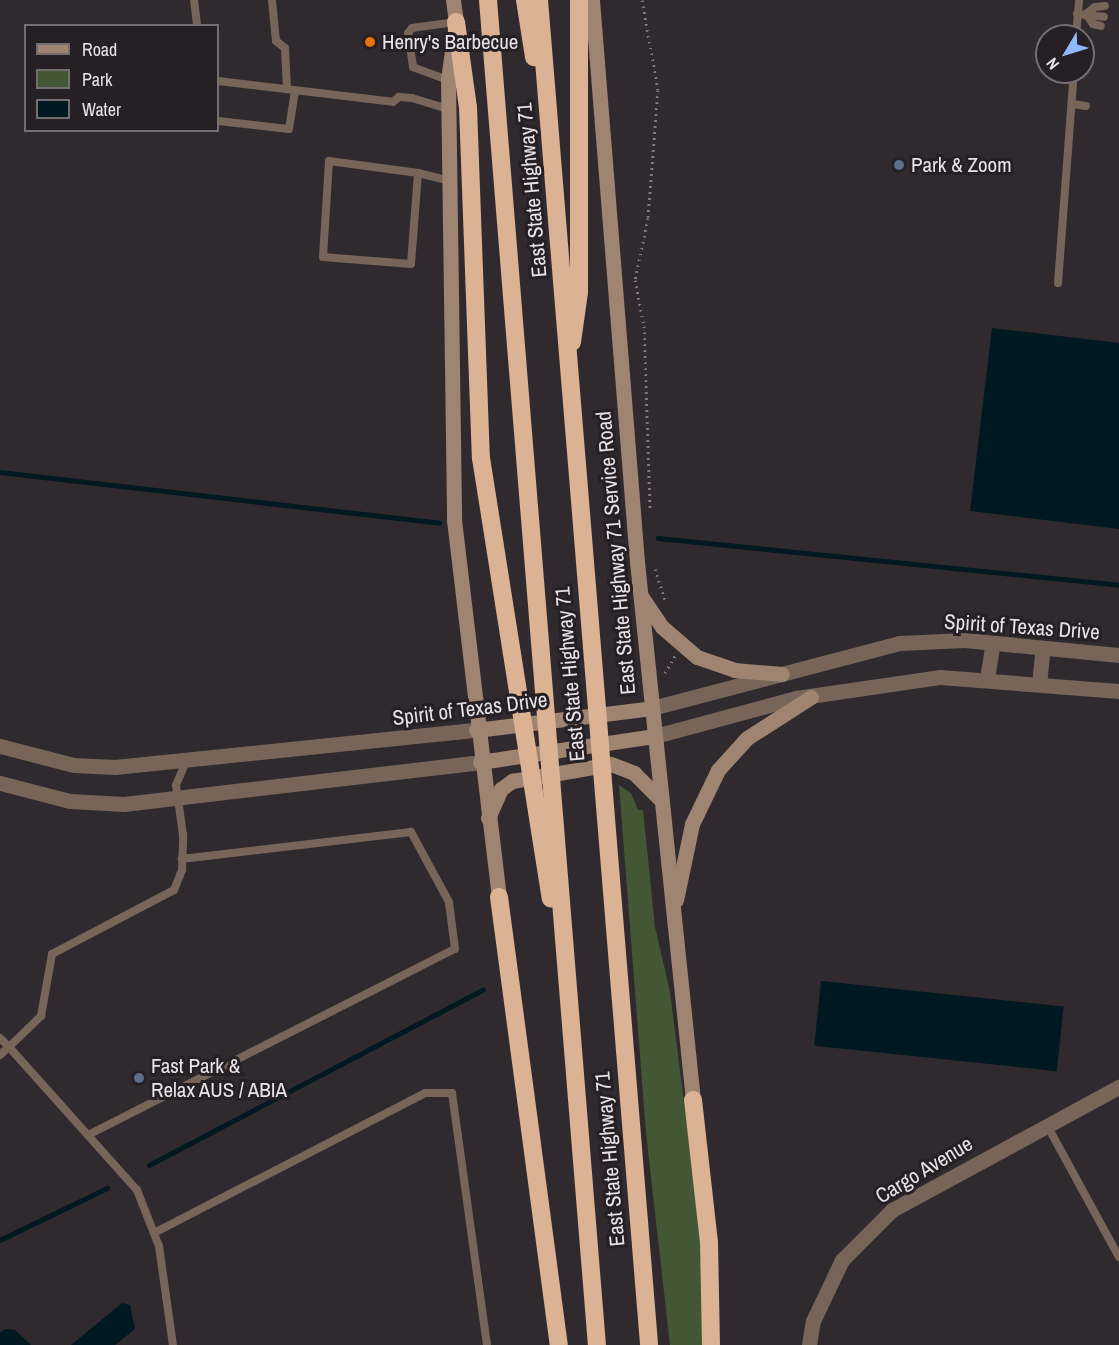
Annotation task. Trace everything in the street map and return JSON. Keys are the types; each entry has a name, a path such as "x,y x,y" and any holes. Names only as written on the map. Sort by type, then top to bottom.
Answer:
{"highway":[{"name":"East State Highway 71","path":"488,0 544,682 545,814 567,973 597,1345"},
{"path":"525,0 549,129"},
{"name":"East State Highway 71","path":"538,0 650,1345"},
{"path":"568,359 578,320 579,292 579,0"},
{"path":"456,22 469,119 482,458 518,685 545,814"},
{"path":"499,897 559,1345"},
{"path":"693,1100 710,1242 711,1345"}],"street":[{"path":"453,0 456,22 448,80 453,494 476,730 499,897"},
{"name":"East State Highway 71 Service Road","path":"592,0 640,595 693,1100"},
{"path":"640,595 662,627 697,657 734,669 782,674"},
{"name":"Spirit of Texas Drive","path":"0,746 74,765 186,762 652,708 899,643 993,643 1119,655"},
{"path":"987,679 993,643"},
{"path":"1039,684 1043,648"},
{"path":"0,783 70,801 124,804 179,800 480,762 655,736 762,706 940,677 1119,691"},
{"path":"673,912 692,824 718,770 747,738 811,697"},
{"path":"488,818 501,789 512,781 611,764 634,773 661,800"},
{"name":"Cargo Avenue","path":"809,1345 813,1321 842,1260 865,1233 892,1209 945,1178 1048,1127 1119,1087"}],"lane":[{"path":"194,0 197,24"},
{"path":"219,121 289,129 291,90 285,48 276,41 272,0"},
{"path":"1079,0 1082,14 1079,24"},
{"path":"1082,14 1095,7 1105,6"},
{"path":"1082,14 1104,17"},
{"path":"1082,14 1094,24 1101,26"},
{"path":"448,80 412,65 409,30 456,22"},
{"path":"219,81 393,102 399,97 449,109"},
{"path":"1058,283 1073,84"},
{"path":"1072,104 1086,106"},
{"path":"418,173 411,264 323,257 329,161 418,173 450,181"},
{"path":"0,1055 41,1016 52,954 174,890 182,859 177,785 186,762"},
{"path":"88,1135 455,949 449,902 411,832 182,859"},
{"path":"0,1038 137,1190 159,1246 173,1345"},
{"path":"154,1233 425,1093 452,1093 487,1345"},
{"path":"1048,1127 1119,1257"}],"path":[{"path":"642,0 658,90 648,218 634,280 644,326 650,518"},
{"path":"654,564 657,586 669,608"},
{"path":"664,684 664,676 676,655"}],"green space":[{"path":"619,785 631,793 638,810 643,810 655,927 670,992 699,1219 705,1345 670,1345 646,1133"}],"water":[{"path":"992,328 1119,343 1119,529 970,511"},
{"path":"821,981 1064,1007 1057,1071 814,1046"},
{"path":"122,1303 130,1305 135,1329 115,1345 71,1345"},
{"path":"5,1329 15,1330 31,1345 0,1345 0,1333"}],"waterway":[{"path":"0,472 439,523"},
{"path":"658,538 1119,585"},
{"path":"149,1165 483,990"},
{"path":"0,1240 107,1188"}],"place":[{"name":"Henry's Barbecue","path":"370,42"},
{"name":"Park & Zoom","path":"899,165"},
{"name":"Fast Park & Relax AUS / ABIA","path":"139,1078"}]}
